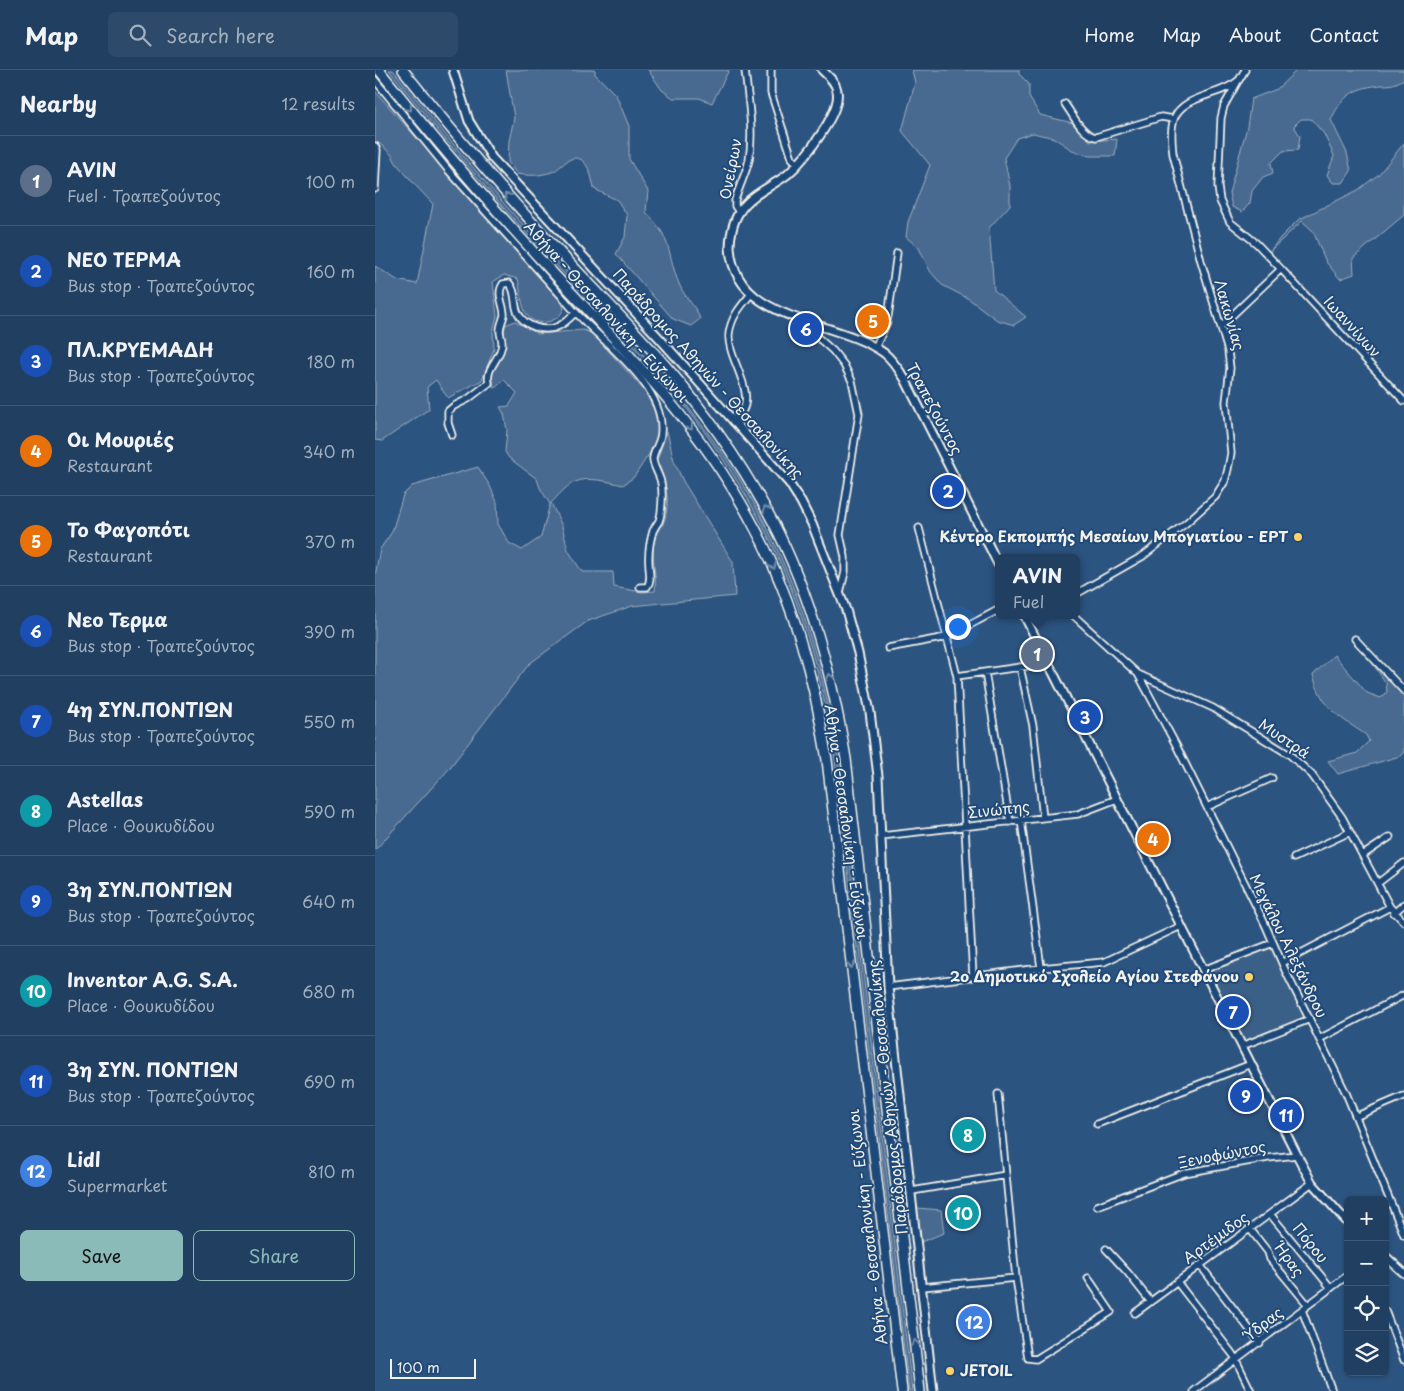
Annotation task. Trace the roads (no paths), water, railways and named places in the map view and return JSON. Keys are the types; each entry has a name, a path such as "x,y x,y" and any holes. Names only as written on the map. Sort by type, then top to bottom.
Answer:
{"highway":[{"name":"Αθήνα - Θεσσαλονίκη - Εύζωνοι","path":"379,70 498,214 649,376 680,413 708,451 747,513 788,603 816,699 827,760 901,1391"},
{"name":"Αθήνα - Θεσσαλονίκη - Εύζωνοι","path":"403,70 513,202 663,363 695,402 734,456 767,510 806,597 833,688 846,759 920,1391"}],"main road":[{"name":"Παράδρομος Αθηνών - Θεσσαλονίκης","path":"453,70 469,121 492,158 623,298 783,476 812,524 840,593 851,624 870,712 878,776 889,987 933,1391"},
{"path":"739,212 747,203 798,164 824,128 837,104 838,92 836,86 822,70"},
{"name":"Τραπεζούντος","path":"739,212 732,231 730,248 741,281 751,294 768,306 867,343 889,358 905,380 995,558"},
{"path":"1026,619 1297,1155 1312,1183 1344,1219"},
{"path":"1389,1260 1404,1273"}],"street":[{"name":"Ονείρων","path":"739,212 735,206 735,200 748,162 750,147 745,70"},
{"path":"771,70 771,93 792,158 798,164"},
{"path":"1065,104 1085,132 1090,136 1103,135 1161,118 1174,119 1183,107 1223,89 1238,80 1245,70"},
{"path":"375,80 449,170 575,313 645,385 655,402 661,433 653,458 661,483 659,520 653,531 649,556 650,583 647,587 640,587"},
{"name":"Ιωαννίνων","path":"1238,80 1224,106 1221,118 1218,187 1220,202 1230,222 1257,243 1404,402"},
{"name":"Λακωνίας","path":"1080,592 1151,551 1215,497 1225,481 1231,453 1227,402 1230,368 1228,351 1201,261 1173,154 1174,119"},
{"path":"375,146 377,150 375,189"},
{"path":"875,348 887,322 897,253"},
{"path":"1221,326 1281,269"},
{"path":"452,435 448,423 449,411 489,383 488,376 491,367 501,350 500,333 503,315 500,292 503,284 509,283 512,286 518,312 522,318 535,327 542,329 556,327 575,313"},
{"path":"733,422 742,412 746,400 729,344 729,335 734,315 751,294"},
{"path":"813,324 815,334 837,355 847,370 852,381 859,414 839,535 845,557 845,572 840,593"},
{"path":"919,528 957,676 973,977"},
{"path":"888,648 947,637 995,612"},
{"path":"1077,619 1138,674"},
{"path":"1355,639 1404,691"},
{"path":"957,676 1048,663"},
{"path":"1020,667 1033,726 1043,818"},
{"path":"985,672 1009,822"},
{"name":"Μεγάλου Αλεξάνδρου","path":"1138,674 1207,807 1357,1116 1404,1235"},
{"name":"Μυστρά","path":"1138,674 1213,708 1289,755 1313,775 1337,808 1392,910 1404,922"},
{"path":"1207,807 1272,778"},
{"name":"Σινώπης","path":"881,836 1078,814 1117,799"},
{"path":"1021,820 1041,968"},
{"path":"1294,858 1350,832"},
{"path":"1363,855 1390,837"},
{"path":"1377,883 1404,863"},
{"path":"1282,963 1404,904"},
{"path":"889,987 1104,962 1181,926"},
{"path":"1203,970 1273,943"},
{"path":"1319,1039 1404,995"},
{"path":"1242,1046 1310,1019"},
{"path":"1097,1124 1251,1064"},
{"path":"998,1094 1016,1278 1028,1358 1036,1359 1111,1312 1088,1278"},
{"path":"1357,1116 1404,1096"},
{"name":"Ξενοφώντος","path":"1097,1206 1184,1173 1268,1158 1297,1155"},
{"path":"912,1191 1006,1175"},
{"name":"Αρτέμιδος","path":"1135,1313 1312,1183"},
{"name":"Πόρου","path":"1270,1214 1331,1288"},
{"name":"Ήρας","path":"1250,1229 1268,1252 1270,1259 1308,1305"},
{"path":"1106,1249 1128,1272 1150,1301"},
{"path":"1200,1265 1260,1343"},
{"path":"922,1287 1016,1278"},
{"name":"Ύδρας","path":"1194,1391 1344,1278"},
{"path":"1177,1282 1237,1360 1251,1391"},
{"path":"1302,1310 1333,1391"},
{"path":"1389,1321 1404,1360"}],"place":[{"name":"Το Φαγοπότι","path":"873,321"},
{"name":"Νεο Τερμα","path":"806,329"},
{"name":"ΝΕΟ ΤΕΡΜΑ","path":"948,491"},
{"name":"Κέντρο Εκπομπής Μεσαίων Μπογιατίου - ΕΡΤ","path":"1298,537"},
{"name":"AVIN","path":"1037,654"},
{"name":"ΠΛ.ΚΡΥΕΜΑΔΗ","path":"1085,717"},
{"name":"Οι Μουριές","path":"1153,839"},
{"name":"2ο Δημοτικό Σχολείο Αγίου Στεφάνου","path":"1249,977"},
{"name":"4η ΣΥΝ.ΠΟΝΤΙΩΝ","path":"1233,1012"},
{"name":"3η ΣΥΝ.ΠΟΝΤΙΩΝ","path":"1246,1096"},
{"name":"3η ΣΥΝ. ΠΟΝΤΙΩΝ","path":"1286,1115"},
{"name":"Astellas","path":"968,1135"},
{"name":"Inventor A.G. S.A.","path":"963,1213"},
{"name":"Lidl","path":"974,1322"},
{"name":"JETOIL","path":"950,1371"}]}
